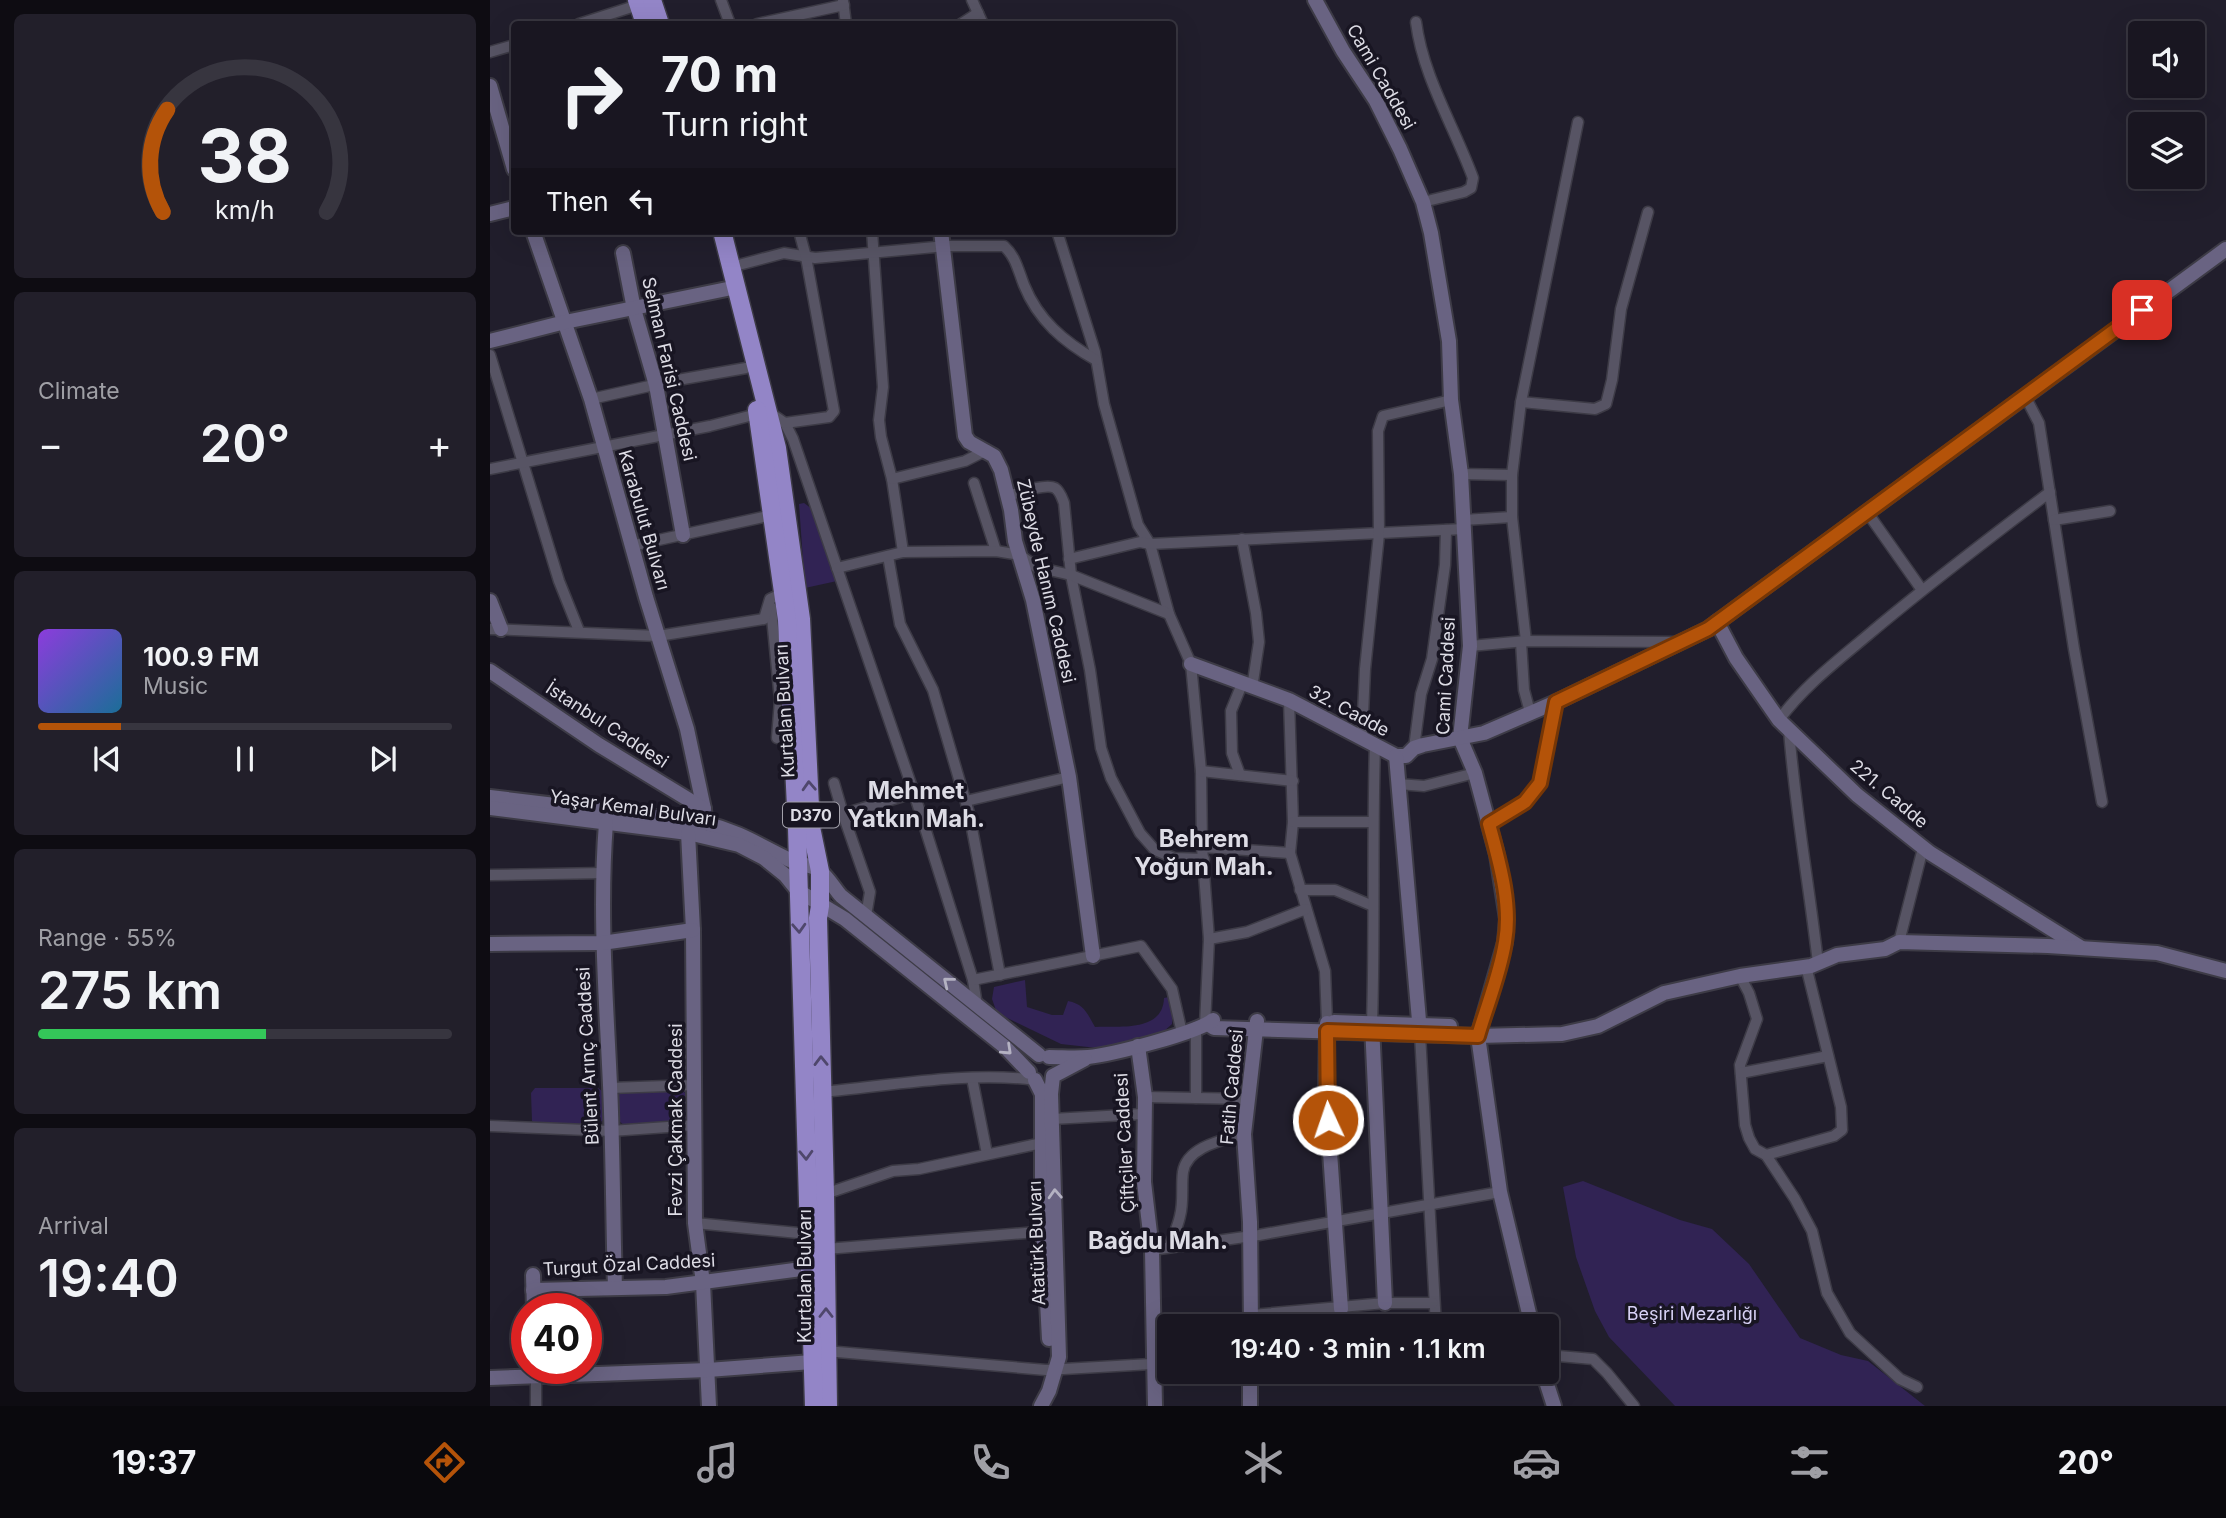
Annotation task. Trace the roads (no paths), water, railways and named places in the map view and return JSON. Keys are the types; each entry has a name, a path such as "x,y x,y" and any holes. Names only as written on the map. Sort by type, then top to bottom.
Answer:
{"highway":[{"path":"643,2 645,21"},
{"path":"643,2 658,21"},
{"name":"Kurtalan Bulvarı","path":"710,235 727,289 746,368 777,448 801,619 811,827 820,871 818,918 828,1406"},
{"name":"Kurtalan Bulvarı","path":"723,235 762,413 773,515 776,596 787,620 814,1406"}],"street":[{"path":"721,0 729,21"},
{"path":"972,0 982,21"},
{"name":"Cami Caddesi","path":"1315,0 1343,51 1376,101 1423,202 1449,341 1451,400 1461,474 1470,646 1460,738 1475,773 1489,824 1507,919 1505,942 1478,1036 1500,1192 1529,1314"},
{"path":"588,21 643,2"},
{"path":"769,21 844,3 846,21"},
{"path":"966,21 978,13"},
{"path":"1416,22 1418,37 1438,95 1473,177 1471,188 1464,192 1423,202"},
{"path":"490,52 511,47"},
{"path":"490,86 511,159"},
{"path":"1530,712 1524,690 1524,641 1512,517 1512,475 1521,402 1578,122"},
{"path":"490,214 511,209"},
{"path":"1521,402 1595,410 1606,404 1612,380 1621,309 1648,212"},
{"name":"Karabulut Bulvarı","path":"534,235 591,399 602,446 687,729 705,816"},
{"path":"490,469 710,426 762,413 785,424 830,416 834,411 800,235"},
{"path":"873,235 883,387 879,420 892,479 903,552"},
{"name":"Zübeyde Hanım Caddesi","path":"942,235 965,436 969,442 994,456 1008,496 1020,555 1033,600 1069,777 1093,956"},
{"path":"1059,235 1096,360 1104,404 1138,525 1150,544 1169,614 1191,664 1201,771 1202,847 1209,939 1196,1098"},
{"path":"731,267 784,253 806,257 943,246 1003,246 1012,254 1039,313 1055,333 1096,360"},
{"name":"32. Cadde","path":"1191,664 1289,701 1396,756 1406,756 1414,748 1484,733 1556,702 1717,622 2226,249"},
{"name":"Selman Farisi Caddesi","path":"623,253 634,309 656,385 683,535"},
{"path":"490,341 565,322 727,289"},
{"path":"490,355 558,581 579,631"},
{"path":"591,399 746,368"},
{"path":"2025,396 2039,423 2074,649 2102,802"},
{"path":"1385,1303 1372,1028 1372,822 1365,669 1379,534 1378,431 1383,416 1451,400"},
{"path":"785,424 793,439 914,793 973,980 977,1005"},
{"path":"892,479 965,461 987,450"},
{"path":"1461,474 1512,475"},
{"path":"974,483 996,551"},
{"path":"1008,496 1047,486 1055,488 1064,503 1071,575 1090,670 1101,748 1111,778 1140,833 1155,850 1174,858 1204,859"},
{"path":"1766,1154 1840,1134 1842,1130 1841,1107 1828,1056 1812,965 1810,888 1784,725 1793,700 1922,590 2050,492"},
{"path":"2054,520 2110,511"},
{"path":"1867,512 1922,590"},
{"path":"631,545 773,515"},
{"path":"1069,559 1140,542 1150,544 1446,530 1512,517"},
{"path":"1414,748 1421,694 1432,659 1445,565 1446,530"},
{"path":"1240,775 1232,753 1231,711 1247,686 1259,642 1242,539"},
{"path":"837,568 903,552 996,551 1020,555 1036,567 1071,575 1169,614"},
{"path":"887,556 900,624 933,690 966,801 1000,975"},
{"path":"490,601 495,629 658,636 764,619 776,596"},
{"path":"776,596 780,699 777,738"},
{"name":"221. Cadde","path":"1717,622 1736,658 1784,725 1857,795 1923,848 2081,948"},
{"path":"1470,646 1524,641 1680,642"},
{"name":"İstanbul Caddesi","path":"490,671 705,816"},
{"path":"1289,701 1293,780 1290,853 1325,971 1326,1095 1341,1308"},
{"path":"1489,824 1525,802 1540,783 1556,702"},
{"path":"1396,756 1420,1029 1434,1314"},
{"path":"1201,771 1293,780"},
{"path":"1398,784 1424,786 1475,773"},
{"path":"966,801 1069,777"},
{"path":"834,783 870,892 866,916"},
{"path":"843,814 914,793"},
{"name":"Yaşar Kemal Bulvarı","path":"490,797 705,816 797,863"},
{"name":"Yaşar Kemal Bulvarı","path":"490,808 688,833 739,845 764,858 785,875 797,890"},
{"path":"1293,822 1372,822"},
{"name":"Bülent Arınç Caddesi","path":"606,823 602,943 610,1088 615,1288"},
{"name":"Fevzi Çakmak Caddesi","path":"688,833 693,930 695,1223 703,1283 709,1406"},
{"path":"1202,847 1290,853"},
{"path":"1899,942 1923,848"},
{"path":"797,863 820,871 841,896 1044,1056 1055,1068 1053,1076"},
{"path":"490,875 603,873"},
{"path":"797,890 845,919 1005,1047 1032,1076 1043,1082 1089,1057"},
{"path":"1300,890 1335,890 1373,906"},
{"path":"1209,939 1247,932 1306,909"},
{"path":"490,944 602,943 693,930"},
{"path":"1032,1076 1032,1060 1044,1056 1089,1057 1138,1046 1203,1025 1214,1028 1256,1024 1420,1029 1478,1036 1562,1034 1598,1026 1664,993 1740,976 1812,965 1837,955 1885,949 1899,942 2157,953 2226,971"},
{"path":"973,980 1141,946 1172,989 1182,1033"},
{"path":"1740,976 1749,993 1757,1019 1740,1065 1745,1125 1749,1138 1755,1149 1766,1154 1812,1231 1827,1293 1850,1333 1900,1379 1917,1387"},
{"name":"Fatih Caddesi","path":"1252,1314 1244,1134 1256,1024"},
{"name":"Çiftçiler Caddesi","path":"1138,1046 1145,1097 1144,1182 1158,1314"},
{"path":"1741,1073 1828,1056"},
{"path":"822,1092 972,1078 1032,1076"},
{"name":"Atatürk Bulvarı","path":"1031,1406 1059,1357 1042,1143 1042,1094 1032,1076"},
{"name":"Atatürk Bulvarı","path":"1049,1231 1053,1076"},
{"path":"972,1078 987,1154"},
{"path":"610,1088 695,1085"},
{"path":"1145,1097 1248,1099"},
{"path":"1052,1119 1143,1114"},
{"path":"490,1126 611,1131 696,1125"},
{"path":"1170,1246 1180,1216 1184,1190 1183,1172 1187,1160 1196,1152 1244,1134"},
{"path":"825,1194 893,1171 919,1169 1042,1143"},
{"path":"1152,1250 1336,1222 1500,1192"},
{"path":"695,1223 809,1234"},
{"path":"826,1249 1049,1231"},
{"name":"Turgut Özal Caddesi","path":"533,1293 533,1282 615,1288 703,1283 810,1268"},
{"path":"1300,1314 1385,1303 1433,1303"},
{"path":"827,1351 1051,1368 1157,1364"},
{"path":"1559,1356 1592,1359 1607,1373 1631,1405"},
{"path":"602,1372 708,1370 812,1362"},
{"name":"Atatürk Bulvarı","path":"1041,1406 1049,1391 1051,1368"},
{"path":"490,1378 511,1376"},
{"path":"536,1384 536,1406"},
{"name":"Çiftçiler Caddesi","path":"1155,1406 1159,1384"},
{"path":"1250,1384 1250,1406"},
{"path":"1547,1384 1554,1406"}],"district":[{"name":"Mehmet Yatkın Mah.","path":"916,805"},
{"name":"Behrem Yoğun Mah.","path":"1204,853"},
{"name":"Bağdu Mah.","path":"1158,1241"}],"park label":[{"name":"Beşiri Mezarlığı","path":"1692,1314"}]}
